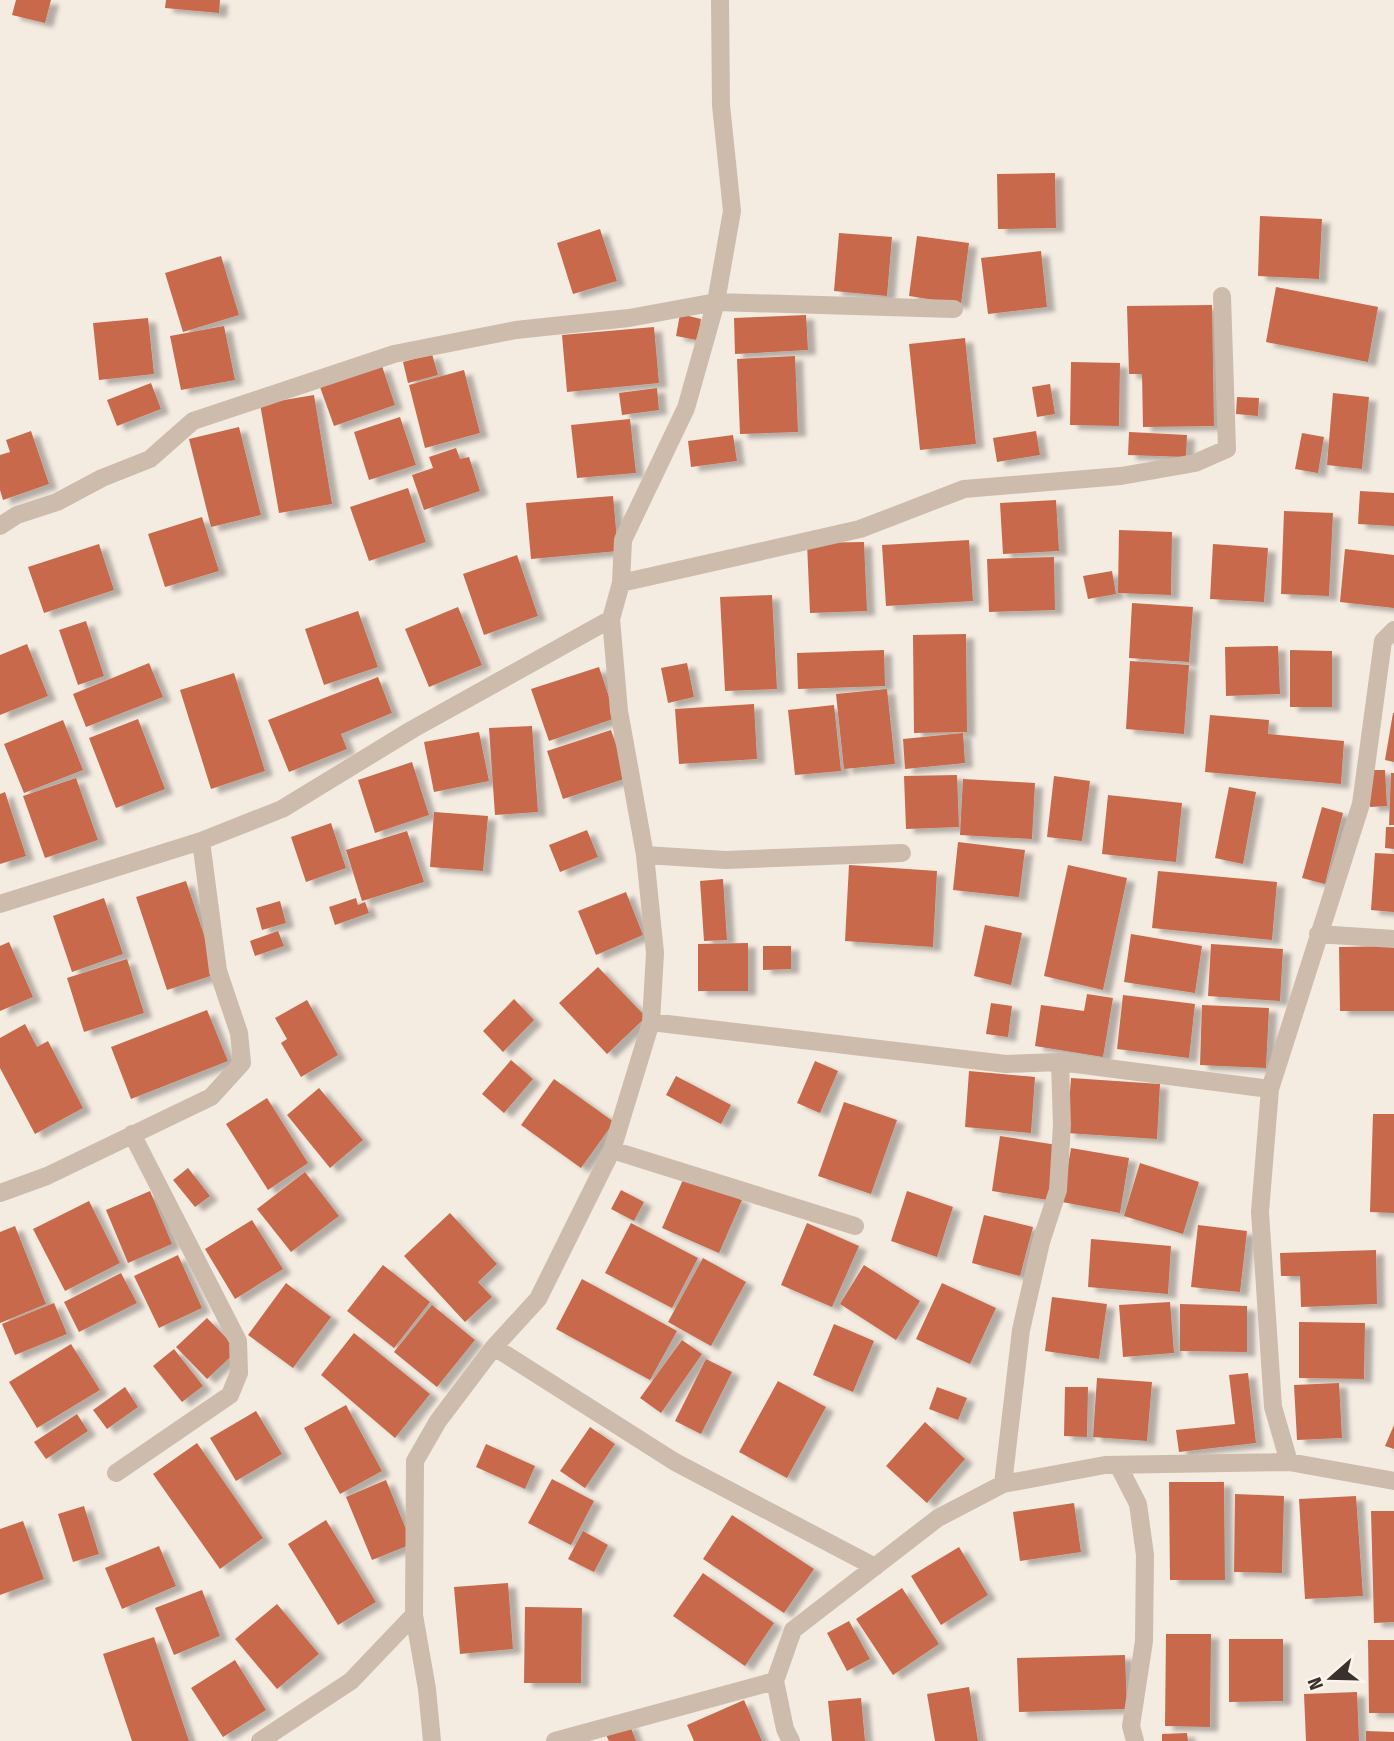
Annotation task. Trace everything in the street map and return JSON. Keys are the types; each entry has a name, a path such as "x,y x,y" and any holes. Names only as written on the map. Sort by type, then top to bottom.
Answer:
{"street":[{"path":"432,1741 427,1689 414,1615 415,1461 438,1421 494,1347 538,1298 612,1150 651,1022 656,953 645,855 619,711 611,619 621,583 623,540 686,408 716,302 732,211 721,105 720,0"},
{"path":"621,583 860,529 964,489 1121,476 1195,463 1227,449 1222,296"},
{"path":"0,526 17,515 57,502 102,478 150,459 193,421 394,354 516,330 629,318 716,302 954,309"},
{"path":"0,904 201,841 282,809 413,729 611,619"},
{"path":"1289,1462 1273,1407 1260,1212 1270,1089 1361,804 1383,641 1394,630"},
{"path":"0,1193 47,1177 211,1097 243,1063 239,1033 218,971 201,841"},
{"path":"645,855 724,860 902,853"},
{"path":"1318,933 1394,939"},
{"path":"651,1022 1006,1064 1060,1062 1270,1089"},
{"path":"1003,1484 1021,1330 1041,1242 1058,1190 1062,1125 1060,1062"},
{"path":"116,1473 230,1395 239,1373 239,1341 132,1134"},
{"path":"612,1150 855,1226"},
{"path":"494,1347 675,1462 875,1567"},
{"path":"791,1741 785,1729 775,1681 793,1630 939,1518 1003,1484 1118,1465 1289,1462 1394,1481"},
{"path":"1118,1465 1138,1504 1145,1555 1144,1641 1131,1726 1135,1741"},
{"path":"260,1741 351,1681 414,1615"},
{"path":"555,1741 775,1681"}],"building":[{"path":"16,0 51,0 45,23 12,15"},
{"path":"166,0 220,0 219,13 165,8"},
{"path":"1055,173 1056,228 998,229 997,174"},
{"path":"1260,216 1322,219 1319,279 1258,276"},
{"path":"600,229 617,281 573,294 557,243"},
{"path":"839,233 892,237 887,296 834,291"},
{"path":"917,236 969,243 961,304 909,296"},
{"path":"1041,251 1047,307 988,314 981,258"},
{"path":"221,256 239,315 183,332 165,273"},
{"path":"1276,287 1378,307 1368,362 1266,342"},
{"path":"1212,305 1214,426 1143,427 1142,374 1129,374 1127,306"},
{"path":"680,314 701,319 697,340 676,336"},
{"path":"806,315 808,350 735,354 734,318"},
{"path":"148,318 154,374 99,380 93,323"},
{"path":"224,326 235,380 181,390 170,336"},
{"path":"654,327 659,383 567,392 562,335"},
{"path":"965,338 976,444 920,450 909,344"},
{"path":"432,354 438,375 408,383 403,362"},
{"path":"795,356 798,432 740,434 737,359"},
{"path":"1071,362 1120,363 1119,426 1070,425"},
{"path":"382,366 395,405 334,426 320,387"},
{"path":"464,370 480,433 425,448 409,385"},
{"path":"151,383 161,409 117,426 107,400"},
{"path":"1050,384 1055,414 1037,417 1032,387"},
{"path":"657,388 659,410 622,415 619,393"},
{"path":"1333,393 1369,397 1362,469 1327,465"},
{"path":"314,395 332,504 279,513 260,404"},
{"path":"1237,397 1259,398 1258,416 1236,414"},
{"path":"400,417 416,465 369,480 354,432"},
{"path":"630,419 636,473 577,478 571,425"},
{"path":"239,427 261,515 211,527 189,439"},
{"path":"31,431 49,484 3,500 0,490 0,455 10,452 6,440"},
{"path":"1036,431 1040,455 997,462 993,438"},
{"path":"1129,432 1187,435 1186,457 1128,455"},
{"path":"1302,433 1324,437 1318,473 1295,469"},
{"path":"733,435 737,461 691,467 688,441"},
{"path":"456,448 460,459 469,457 480,491 424,510 412,475 433,468 429,457"},
{"path":"408,488 426,542 369,561 350,507"},
{"path":"1360,491 1394,493 1394,526 1358,524"},
{"path":"613,496 618,551 531,559 526,503"},
{"path":"1056,500 1059,551 1003,554 1000,503"},
{"path":"1284,511 1333,513 1329,596 1281,594"},
{"path":"202,517 219,571 165,587 148,534"},
{"path":"1119,530 1172,532 1171,595 1118,593"},
{"path":"969,540 973,601 886,606 882,545"},
{"path":"864,542 867,611 810,613 807,543"},
{"path":"99,544 114,590 44,613 28,567"},
{"path":"1213,544 1268,548 1264,602 1210,599"},
{"path":"1345,549 1394,555 1394,608 1340,602"},
{"path":"517,555 538,616 484,635 463,574"},
{"path":"1054,557 1055,610 989,612 987,559"},
{"path":"1112,571 1116,594 1088,599 1083,576"},
{"path":"772,595 777,689 725,691 720,597"},
{"path":"1132,603 1193,607 1189,662 1129,658"},
{"path":"458,607 482,665 429,687 405,629"},
{"path":"358,611 378,667 324,685 305,629"},
{"path":"86,621 104,676 78,685 59,630"},
{"path":"966,634 967,732 914,733 913,635"},
{"path":"27,644 48,696 0,715 0,655"},
{"path":"1278,646 1280,694 1226,696 1225,647"},
{"path":"884,650 885,686 798,689 797,653"},
{"path":"1290,650 1332,651 1332,707 1290,707"},
{"path":"1130,661 1189,665 1184,734 1126,729"},
{"path":"149,663 163,697 86,727 73,694"},
{"path":"687,663 694,697 668,703 661,668"},
{"path":"599,667 616,718 549,741 531,689"},
{"path":"234,673 265,771 211,789 180,690"},
{"path":"378,677 392,713 341,734 347,749 289,772 268,720"},
{"path":"887,689 895,764 844,769 836,694"},
{"path":"754,704 757,759 679,764 675,709"},
{"path":"834,705 841,771 795,775 788,710"},
{"path":"1394,713 1394,762 1385,760"},
{"path":"1210,715 1269,720 1268,734 1344,741 1341,784 1205,772"},
{"path":"138,719 165,789 116,808 89,738"},
{"path":"63,720 83,770 24,793 4,744"},
{"path":"532,726 538,812 495,815 489,728"},
{"path":"611,730 627,778 563,799 547,751"},
{"path":"479,732 489,781 434,792 424,742"},
{"path":"963,733 965,763 905,769 903,739"},
{"path":"412,762 429,815 375,833 358,780"},
{"path":"1368,770 1385,770 1387,806 1370,807"},
{"path":"1391,773 1394,773 1394,825 1389,825"},
{"path":"957,775 959,827 906,829 904,776"},
{"path":"1054,776 1090,781 1082,841 1047,837"},
{"path":"76,778 98,840 45,858 23,796"},
{"path":"963,779 1035,783 1032,839 960,835"},
{"path":"1229,787 1256,792 1243,864 1215,858"},
{"path":"5,792 26,856 0,864 0,794"},
{"path":"1108,795 1182,803 1176,862 1102,854"},
{"path":"1322,807 1343,813 1325,884 1302,878"},
{"path":"434,812 488,816 483,871 430,867"},
{"path":"331,823 346,868 306,882 291,837"},
{"path":"1386,827 1394,827 1394,849 1385,848"},
{"path":"587,830 598,857 560,872 549,845"},
{"path":"407,831 424,882 362,901 346,850"},
{"path":"958,842 1025,850 1019,897 953,890"},
{"path":"1375,853 1394,854 1394,912 1371,910"},
{"path":"849,865 937,871 933,947 845,941"},
{"path":"1068,865 1127,878 1103,990 1044,976"},
{"path":"1158,871 1277,882 1272,940 1152,928"},
{"path":"723,879 727,940 704,941 700,881"},
{"path":"186,881 217,974 167,990 136,897"},
{"path":"626,892 643,935 596,955 578,911"},
{"path":"104,898 123,954 72,972 53,916"},
{"path":"356,898 358,905 365,902 369,913 335,925 329,907"},
{"path":"280,901 286,923 262,930 256,908"},
{"path":"985,925 1022,933 1011,985 974,976"},
{"path":"278,931 284,946 255,956 250,941"},
{"path":"1131,934 1202,946 1195,993 1124,982"},
{"path":"9,942 33,997 0,1011 0,946"},
{"path":"748,943 748,991 698,991 698,944"},
{"path":"1211,944 1283,949 1280,1001 1208,996"},
{"path":"763,946 791,946 791,969 763,970"},
{"path":"1394,946 1394,1011 1340,1011 1339,947"},
{"path":"127,959 144,1013 84,1032 67,978"},
{"path":"598,967 646,1017 607,1054 559,1003"},
{"path":"1087,994 1113,998 1103,1057 1035,1046 1041,1005 1084,1011"},
{"path":"1123,995 1195,1004 1189,1058 1117,1049"},
{"path":"514,999 534,1020 503,1052 483,1031"},
{"path":"307,1000 338,1055 301,1077 281,1043 287,1039 275,1018"},
{"path":"991,1003 1012,1006 1008,1037 986,1034"},
{"path":"1202,1005 1269,1008 1266,1068 1200,1065"},
{"path":"207,1010 228,1061 131,1099 111,1047"},
{"path":"25,1024 37,1047 48,1041 83,1108 35,1134 0,1068 0,1038"},
{"path":"511,1060 533,1079 504,1113 482,1094"},
{"path":"815,1061 838,1071 820,1113 797,1103"},
{"path":"969,1071 1035,1077 1031,1133 965,1127"},
{"path":"676,1076 731,1105 721,1124 666,1095"},
{"path":"1071,1078 1160,1084 1157,1139 1067,1133"},
{"path":"554,1079 614,1122 581,1168 521,1125"},
{"path":"319,1088 363,1140 330,1168 287,1115"},
{"path":"267,1098 308,1163 268,1190 226,1124"},
{"path":"844,1102 897,1120 871,1194 818,1176"},
{"path":"1373,1114 1394,1114 1394,1213 1370,1212"},
{"path":"1000,1136 1057,1145 1048,1200 992,1191"},
{"path":"1071,1148 1129,1158 1120,1213 1062,1202"},
{"path":"1140,1163 1199,1182 1183,1234 1124,1216"},
{"path":"188,1168 210,1196 195,1207 173,1180"},
{"path":"305,1172 339,1216 291,1252 257,1209"},
{"path":"685,1175 742,1200 719,1253 662,1228"},
{"path":"621,1190 644,1202 634,1221 611,1209"},
{"path":"150,1191 172,1244 128,1263 106,1210"},
{"path":"907,1191 953,1207 937,1257 891,1241"},
{"path":"89,1201 120,1263 65,1291 33,1229"},
{"path":"450,1213 497,1264 478,1282 492,1297 465,1322 404,1256"},
{"path":"984,1215 1033,1227 1020,1276 972,1263"},
{"path":"252,1220 283,1269 235,1299 205,1249"},
{"path":"631,1223 698,1258 672,1308 605,1273"},
{"path":"807,1223 859,1246 832,1307 781,1285"},
{"path":"1198,1225 1247,1231 1240,1292 1191,1287"},
{"path":"15,1226 46,1304 0,1323 0,1232"},
{"path":"1091,1239 1171,1246 1168,1294 1088,1287"},
{"path":"1376,1250 1377,1304 1301,1307 1300,1276 1281,1276 1280,1253"},
{"path":"178,1255 202,1308 159,1328 134,1276"},
{"path":"703,1258 746,1282 711,1346 668,1322"},
{"path":"383,1265 430,1302 394,1348 347,1311"},
{"path":"864,1265 920,1301 896,1340 840,1304"},
{"path":"121,1273 137,1303 79,1332 64,1302"},
{"path":"582,1279 677,1331 650,1380 556,1329"},
{"path":"286,1283 331,1317 293,1368 248,1335"},
{"path":"942,1283 996,1308 970,1364 916,1339"},
{"path":"1052,1297 1107,1304 1099,1359 1045,1351"},
{"path":"1170,1302 1174,1353 1123,1357 1119,1305"},
{"path":"54,1303 67,1334 15,1355 2,1324"},
{"path":"1180,1304 1247,1306 1247,1352 1180,1351"},
{"path":"432,1305 475,1340 437,1387 394,1352"},
{"path":"207,1318 238,1350 207,1379 176,1347"},
{"path":"1299,1322 1365,1323 1364,1379 1299,1378"},
{"path":"834,1324 874,1341 853,1392 813,1375"},
{"path":"354,1333 430,1394 395,1438 321,1375"},
{"path":"682,1340 702,1354 661,1413 640,1398"},
{"path":"71,1344 100,1390 37,1428 9,1382"},
{"path":"174,1349 203,1386 182,1402 153,1366"},
{"path":"706,1359 732,1372 701,1434 675,1421"},
{"path":"1248,1373 1256,1443 1179,1452 1176,1430 1235,1424 1229,1375"},
{"path":"1097,1378 1152,1382 1147,1441 1093,1437"},
{"path":"778,1381 826,1407 787,1478 739,1452"},
{"path":"1339,1383 1342,1438 1297,1440 1294,1385"},
{"path":"125,1387 138,1407 107,1429 93,1410"},
{"path":"937,1387 967,1398 958,1420 929,1409"},
{"path":"1065,1387 1088,1387 1087,1437 1064,1436"},
{"path":"346,1405 382,1471 340,1494 304,1428"},
{"path":"256,1411 282,1454 236,1481 210,1438"},
{"path":"77,1414 88,1431 46,1459 34,1442"},
{"path":"925,1422 965,1459 927,1503 886,1466"},
{"path":"1394,1425 1394,1449 1385,1446"},
{"path":"590,1427 615,1444 585,1488 560,1471"},
{"path":"197,1443 263,1538 220,1569 153,1474"},
{"path":"486,1444 535,1466 525,1489 476,1467"},
{"path":"552,1479 594,1501 571,1545 528,1523"},
{"path":"386,1480 412,1544 372,1560 346,1497"},
{"path":"1169,1482 1224,1482 1225,1580 1170,1580"},
{"path":"1235,1494 1284,1496 1282,1573 1234,1572"},
{"path":"1356,1496 1363,1596 1305,1599 1299,1499"},
{"path":"1074,1503 1081,1552 1020,1561 1013,1512"},
{"path":"84,1506 99,1554 73,1562 58,1514"},
{"path":"1371,1511 1394,1511 1394,1622 1374,1623"},
{"path":"732,1515 814,1569 784,1613 703,1559"},
{"path":"326,1520 376,1602 338,1625 288,1544"},
{"path":"23,1521 44,1579 0,1595 0,1529"},
{"path":"583,1531 608,1545 594,1572 568,1559"},
{"path":"159,1546 176,1586 122,1609 105,1568"},
{"path":"959,1547 988,1595 941,1625 911,1576"},
{"path":"703,1573 774,1623 745,1666 673,1616"},
{"path":"508,1583 513,1649 460,1654 454,1587"},
{"path":"902,1588 939,1644 893,1675 856,1619"},
{"path":"202,1590 220,1636 174,1655 155,1608"},
{"path":"277,1604 319,1654 277,1689 235,1639"},
{"path":"525,1607 582,1608 581,1683 524,1683"},
{"path":"849,1621 870,1659 847,1671 827,1633"},
{"path":"1166,1634 1211,1634 1210,1727 1165,1726"},
{"path":"154,1637 189,1741 132,1741 103,1654"},
{"path":"1229,1639 1283,1639 1283,1701 1229,1702"},
{"path":"1368,1640 1394,1640 1394,1713 1369,1713"},
{"path":"1125,1655 1127,1709 1019,1712 1017,1658"},
{"path":"235,1660 266,1710 223,1737 191,1688"},
{"path":"969,1687 978,1741 935,1741 927,1694"},
{"path":"1357,1692 1359,1741 1306,1741 1304,1694"},
{"path":"861,1698 865,1741 832,1741 828,1701"},
{"path":"744,1700 762,1741 694,1741 687,1725"},
{"path":"629,1723 636,1741 609,1741 605,1733"},
{"path":"1366,1731 1394,1732 1394,1741 1366,1741"},
{"path":"1187,1733 1188,1741 1162,1741 1162,1734"}]}
